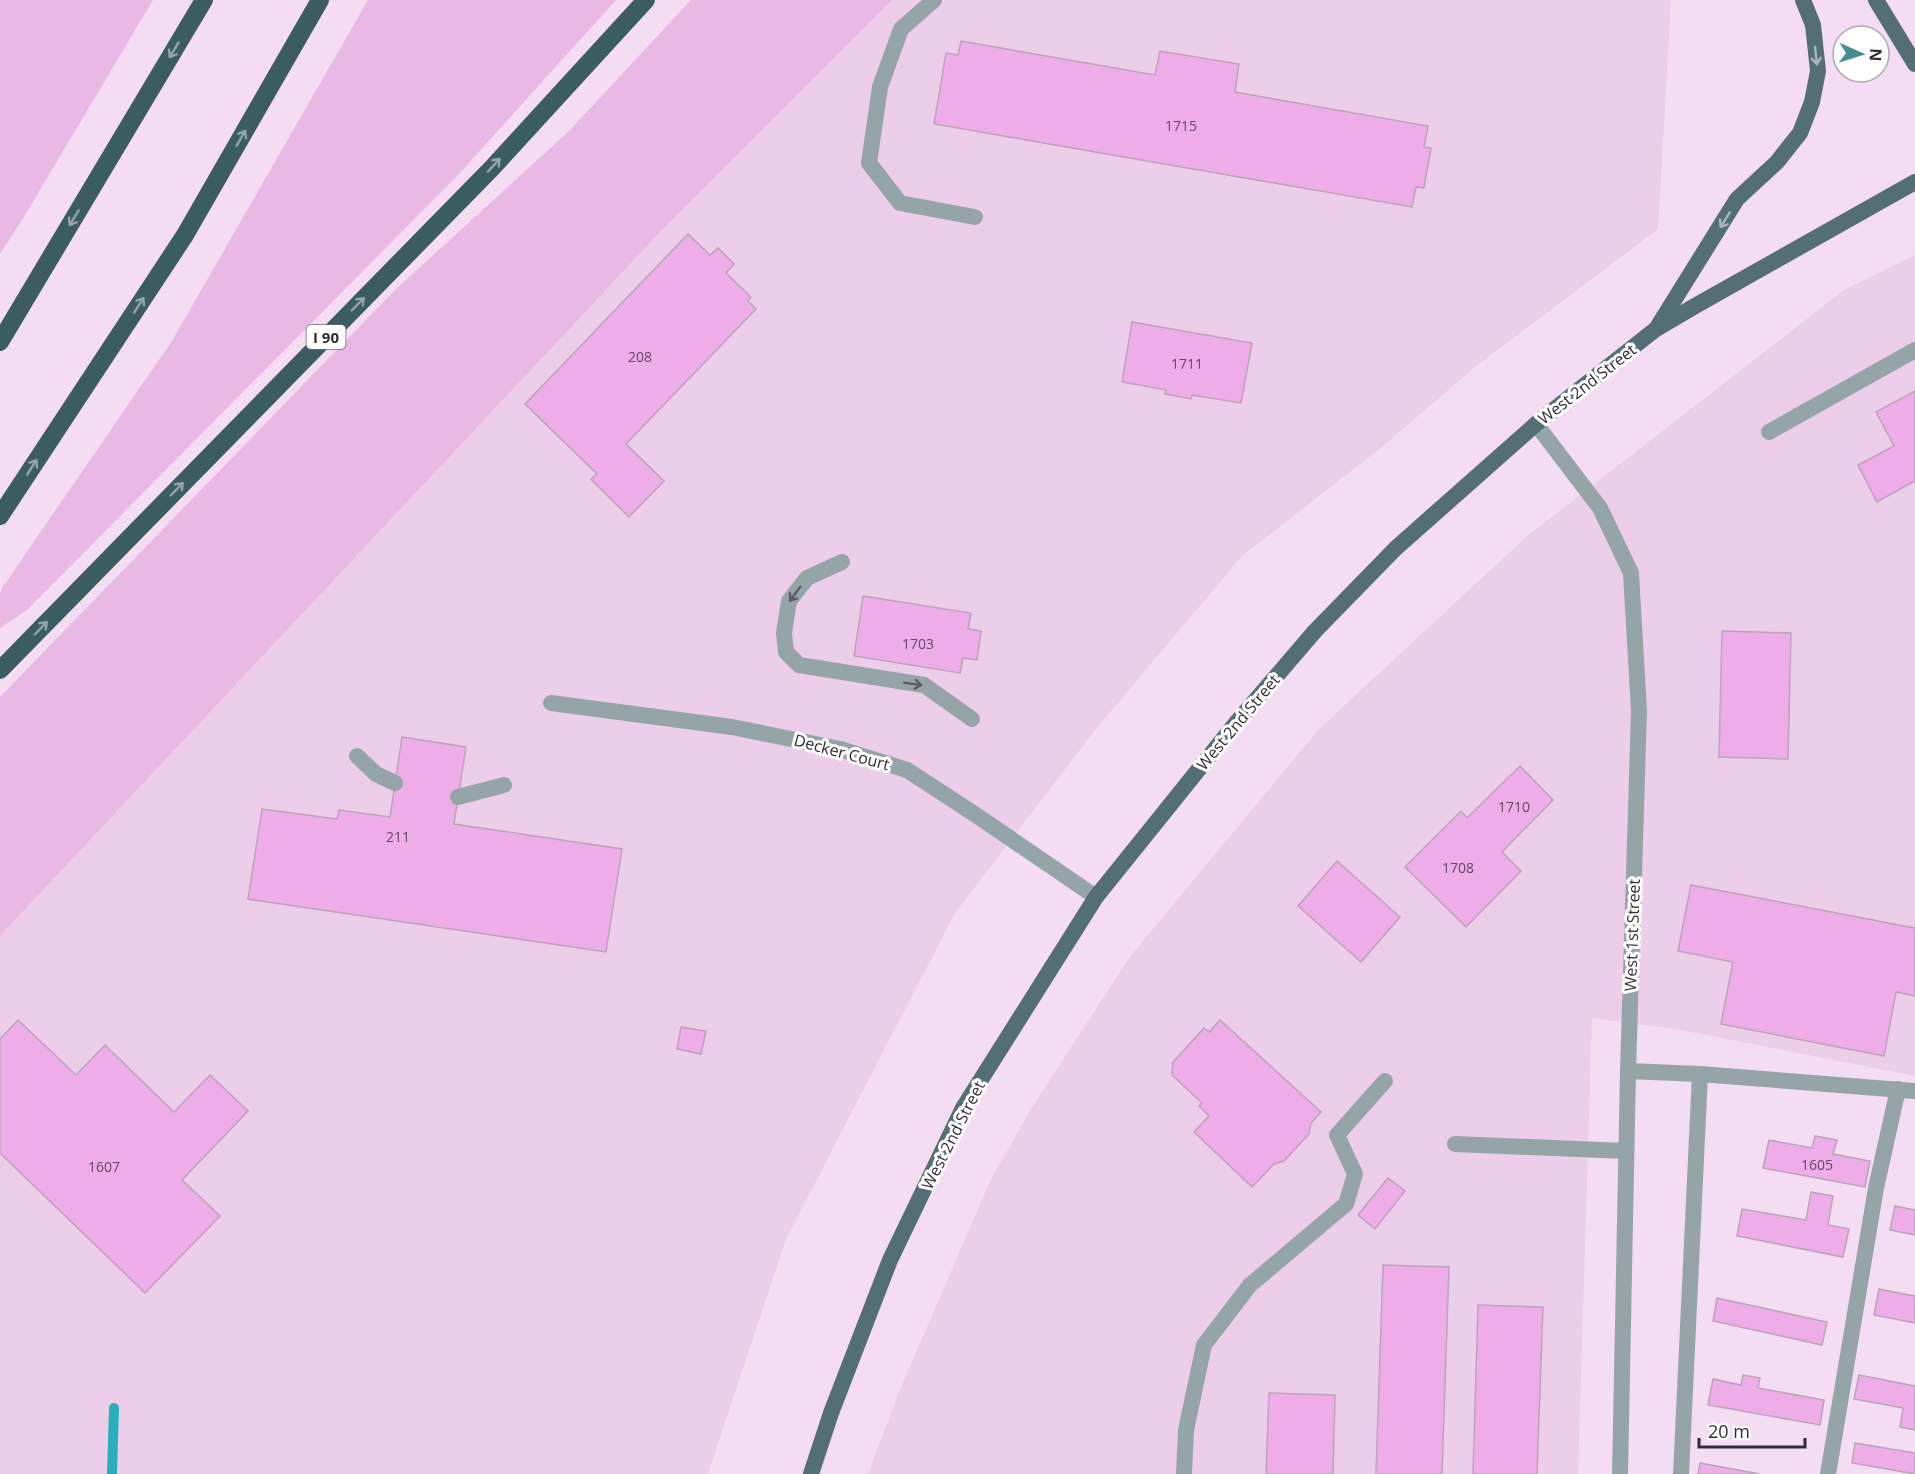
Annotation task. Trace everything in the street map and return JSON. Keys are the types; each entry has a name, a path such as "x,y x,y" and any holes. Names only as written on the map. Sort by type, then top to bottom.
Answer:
{"highway":[{"path":"0,342 204,0"},
{"path":"0,516 185,235 320,0"},
{"name":"I 90","path":"0,670 492,168 646,0"}],"main road":[{"path":"1656,329 1737,199 1777,162 1800,133 1812,102 1818,71 1813,25 1803,0"},
{"path":"1876,0 1915,64"},
{"name":"West 2nd Street","path":"811,1474 831,1413 890,1260 963,1108 1096,897 1236,723 1315,631 1396,548 1536,424 1656,329 1915,182"}],"street":[{"path":"934,0 901,28 880,87 869,164 900,203 975,217"},
{"path":"1769,432 1915,350"},
{"name":"West 1st Street","path":"1536,424 1600,508 1630,573 1639,711 1626,1151 1620,1474"},
{"path":"842,562 807,578 789,601 784,633 786,652 799,665 924,685 972,718"},
{"name":"Decker Court","path":"551,703 732,727 840,749 907,770 1096,897"},
{"path":"357,756 376,774 394,783"},
{"path":"458,797 504,785"},
{"path":"1628,1071 1700,1074 1907,1090 1875,1188 1828,1474"},
{"path":"1681,1474 1700,1074"},
{"path":"1184,1474 1186,1430 1204,1345 1250,1285 1346,1204 1355,1174 1337,1136 1385,1081"},
{"path":"1455,1144 1626,1151"}],"shaded area":[{"path":"0,0 153,0 0,254"},
{"path":"368,0 616,0 458,175 27,610 0,628 2,588 172,341"},
{"path":"691,0 892,0 665,227 0,936 0,697 395,290 569,131"},
{"path":"892,0 1671,0 1658,229 1475,367 1382,447 1242,556 1095,730 955,913 786,1239 708,1474 0,1474 0,936 665,227"},
{"path":"1915,255 1915,1076 1676,1029 1592,1018 1578,1474 868,1474 899,1392 991,1179 1031,1109 1129,958 1318,730 1526,537 1844,290"}],"building":[{"path":"961,41 1155,75 1160,51 1239,64 1235,92 1428,126 1424,147 1431,148 1424,188 1416,187 1412,207 934,124 946,53 958,55"},
{"path":"688,234 710,255 718,248 734,264 726,273 751,297 748,301 756,309 626,444 664,481 629,517 591,479 597,474 525,404"},
{"path":"1132,322 1252,343 1241,403 1192,395 1191,399 1165,394 1166,390 1122,382"},
{"path":"1915,391 1915,481 1877,502 1858,465 1894,446 1876,412"},
{"path":"863,596 971,613 968,629 981,631 977,660 963,658 960,673 854,656"},
{"path":"1722,631 1791,633 1788,759 1719,757"},
{"path":"402,737 466,747 454,824 622,849 606,952 248,899 262,809 337,819 339,810 390,817"},
{"path":"1520,766 1553,800 1502,852 1521,871 1466,927 1405,867 1461,811 1467,818"},
{"path":"1337,861 1400,917 1361,962 1298,906"},
{"path":"1691,885 1915,928 1915,996 1896,992 1884,1056 1721,1024 1733,962 1678,951"},
{"path":"18,1020 76,1075 105,1045 174,1112 210,1075 248,1111 182,1180 220,1216 145,1293 0,1153 0,1039"},
{"path":"1220,1020 1321,1112 1311,1123 1309,1134 1284,1161 1274,1164 1252,1187 1194,1132 1209,1116 1199,1106 1202,1103 1172,1075 1173,1062 1204,1028 1209,1032"},
{"path":"681,1027 706,1031 701,1054 677,1049"},
{"path":"1815,1136 1837,1140 1833,1154 1870,1161 1865,1187 1763,1168 1769,1140 1812,1148"},
{"path":"1388,1178 1405,1191 1375,1229 1358,1215"},
{"path":"1811,1192 1833,1196 1828,1225 1849,1229 1843,1257 1737,1236 1742,1209 1806,1220"},
{"path":"1895,1206 1915,1210 1915,1235 1890,1230"},
{"path":"1383,1265 1449,1267 1442,1474 1376,1474"},
{"path":"1879,1289 1915,1296 1915,1323 1874,1315"},
{"path":"1717,1298 1827,1322 1822,1345 1713,1321"},
{"path":"1478,1305 1543,1307 1537,1474 1473,1474"},
{"path":"1743,1375 1760,1378 1758,1388 1824,1400 1820,1425 1708,1405 1713,1379 1741,1385"},
{"path":"1859,1375 1915,1386 1915,1430 1900,1427 1903,1408 1854,1399"},
{"path":"1269,1393 1335,1395 1333,1474 1266,1474"},
{"path":"1855,1443 1915,1453 1915,1474 1852,1463"},
{"path":"1700,1463 1760,1474 1698,1474"}],"waterway":[{"path":"112,1474 114,1408"}]}
